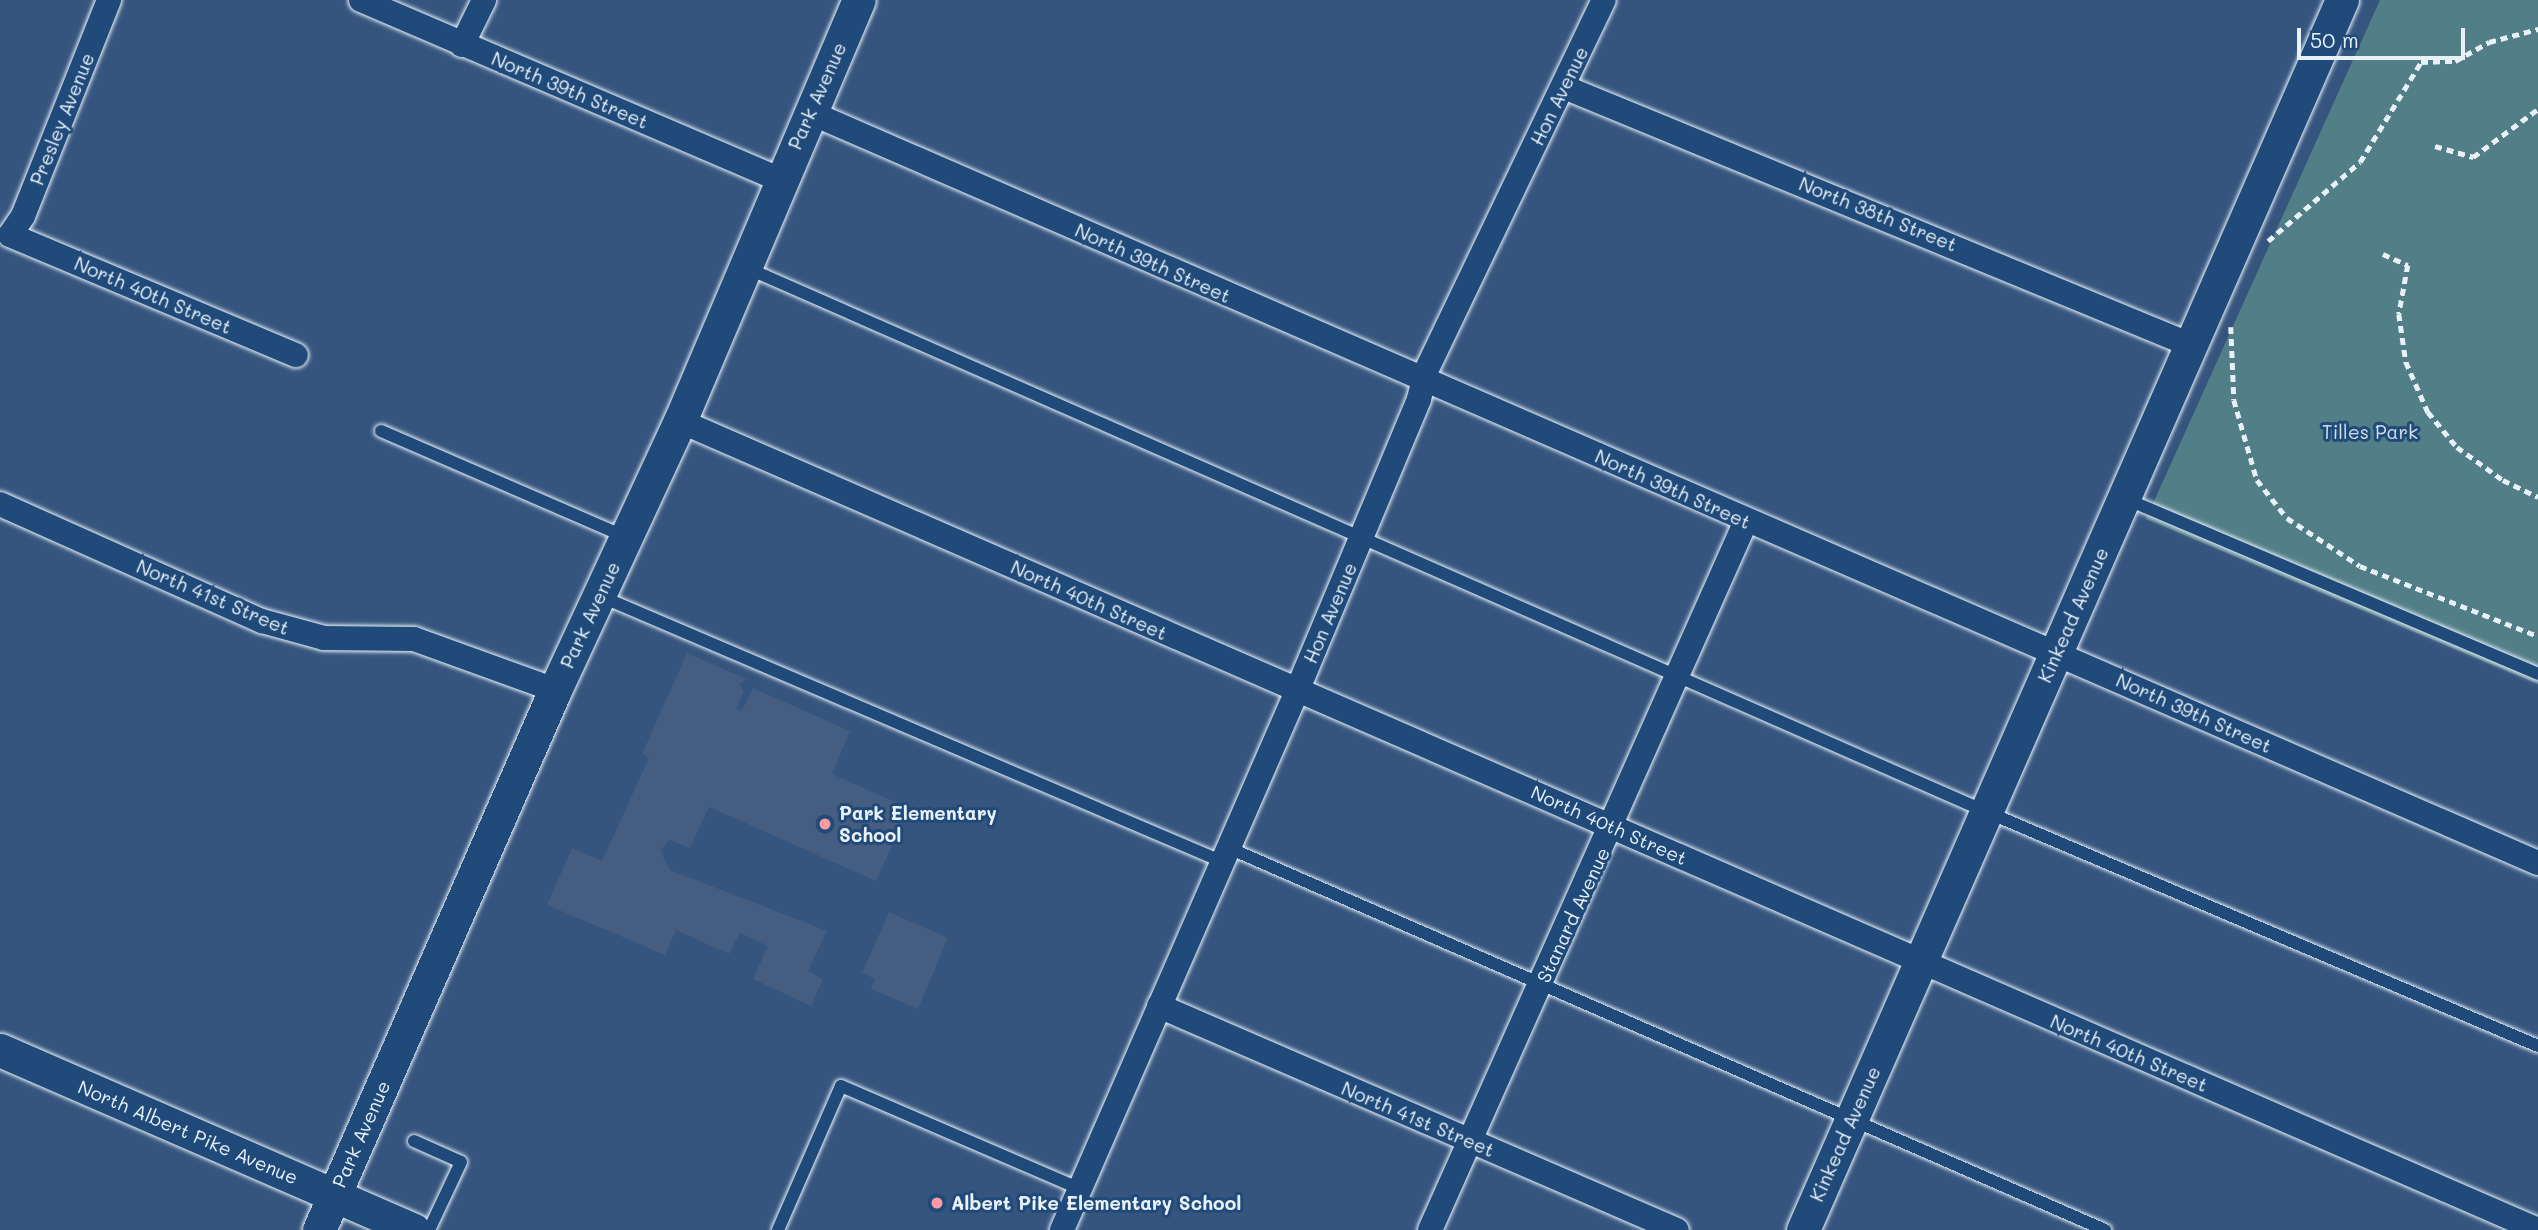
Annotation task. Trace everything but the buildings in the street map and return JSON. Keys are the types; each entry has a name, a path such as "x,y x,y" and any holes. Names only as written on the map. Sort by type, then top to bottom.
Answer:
{"street":[{"name":"Presley Avenue","path":"10,235 23,216 109,0"},
{"name":"North 39th Street","path":"361,0 780,180"},
{"path":"462,45 484,0"},
{"name":"Park Avenue","path":"319,1230 555,690 680,421 780,180 859,0"},
{"name":"Hon Avenue","path":"1062,1230 1297,691 1362,537 1423,381 1604,0"},
{"name":"Kinkead Avenue","path":"1803,1230 2342,0"},
{"name":"North 38th Street","path":"1564,87 2191,345"},
{"name":"North 39th Street","path":"809,112 1423,381 2538,863"},
{"name":"North 40th Street","path":"10,235 296,355"},
{"name":"North 40th Street","path":"680,421 2538,1230"},
{"name":"North 41st Street","path":"0,504 262,621 324,638 414,639 555,690"},
{"name":"Stanard Avenue","path":"1430,1230 1746,521"},
{"name":"North 41st Street","path":"1159,1006 1677,1230"},
{"name":"North Albert Pike Avenue","path":"0,1050 414,1230"}],"lane":[{"path":"744,266 1678,673 1987,812 2538,1046"},
{"path":"381,431 626,537"},
{"path":"2124,498 2538,674"},
{"path":"599,596 1226,855 1542,982 1851,1121 2105,1230"},
{"path":"778,1230 841,1086 1080,1189"},
{"path":"414,1141 461,1162 429,1230"}],"path":[{"path":"2264,250 2269,239 2360,162 2421,62 2455,61 2489,42 2538,29"},
{"path":"2435,146 2473,157 2538,109"},
{"path":"2383,254 2408,265 2399,314 2406,362 2428,412 2457,447 2504,480 2538,497"},
{"path":"2235,318 2230,329 2234,400 2257,480 2287,518 2360,566 2538,636"}],"shaded area":[{"name":"Park Elementary School","path":"687,653 746,679 739,684 744,691 736,709 742,711 753,688 850,731 832,774 909,808 876,881 709,807 690,848 670,840 660,850 670,870 827,931 808,971 823,979 811,1006 753,979 768,946 740,933 729,954 676,930 665,955 547,905 572,848 602,861 649,758 642,754"},
{"path":"889,912 948,938 918,1009 871,989 875,979 862,973"}],"green space":[{"name":"Tilles Park","path":"2380,0 2538,0 2538,684 2146,519"}],"place":[{"name":"Park Elementary School","path":"825,824"},
{"name":"Albert Pike Elementary School","path":"937,1203"}]}
